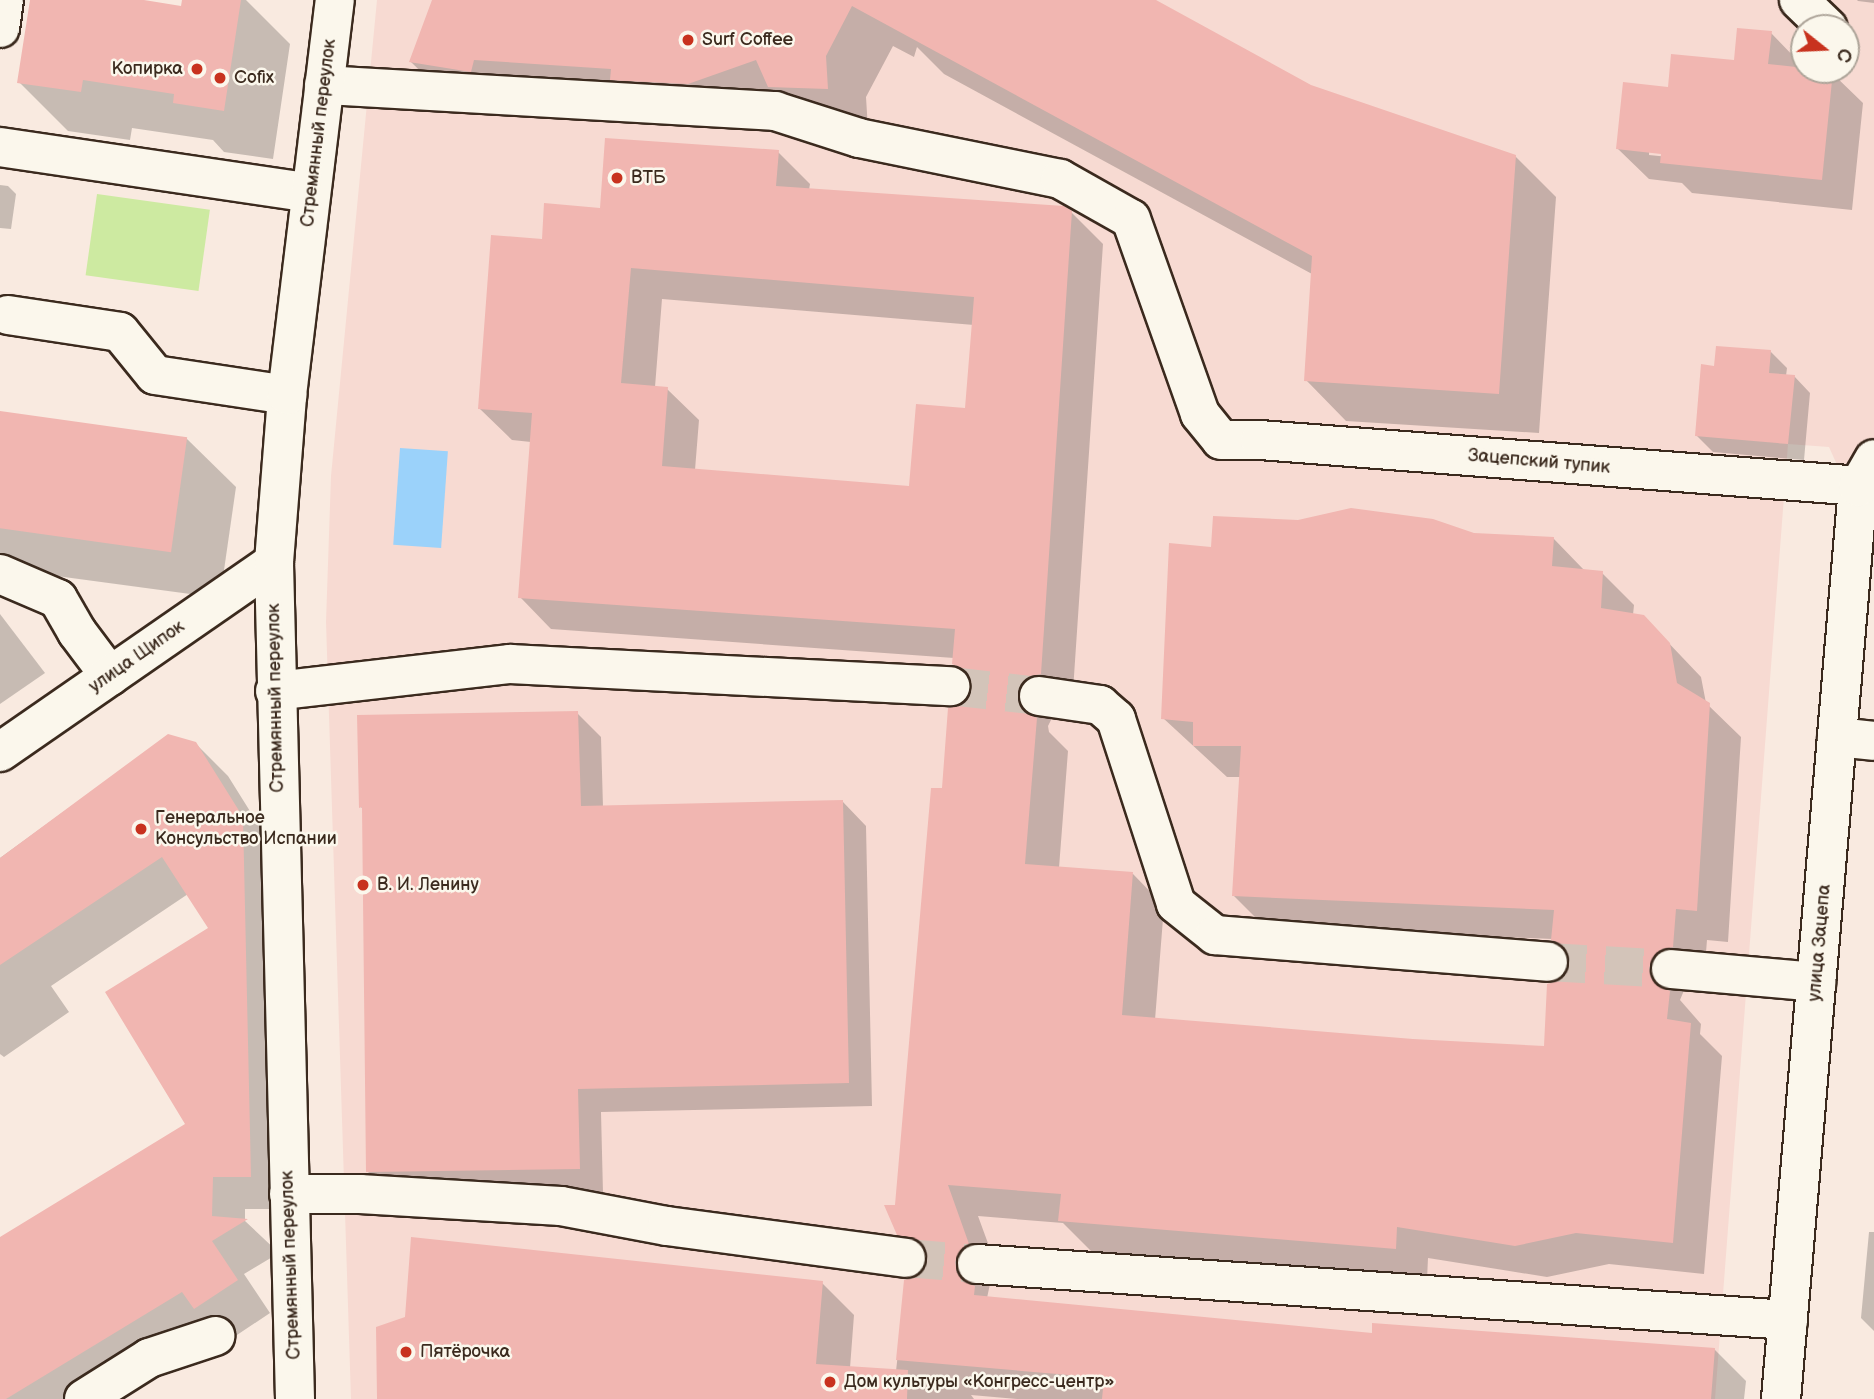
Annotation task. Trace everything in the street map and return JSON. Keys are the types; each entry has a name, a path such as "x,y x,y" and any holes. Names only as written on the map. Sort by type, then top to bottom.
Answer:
{"street":[{"path":"0,27 4,0"},
{"name":"Стремянный переулок","path":"295,1399 275,691 274,562 287,395 335,0"},
{"path":"1799,0 1813,14"},
{"name":"Зацепский тупик","path":"324,85 775,111 859,138 1060,179 1131,219 1200,414 1221,440 1260,440 1605,468 1869,477"},
{"path":"0,147 311,193"},
{"path":"8,315 120,332 155,375 287,395"},
{"name":"улица Зацепа","path":"1781,1399 1837,737 1861,612 1869,477"},
{"name":"улица Щипок","path":"0,752 274,562"},
{"path":"0,574 58,599 77,632 110,676"},
{"path":"275,691 510,664 950,686"},
{"path":"1039,696 1100,705 1116,719 1176,904 1215,935 1548,962"},
{"path":"1837,737 1874,741"},
{"path":"1671,970 1816,982"},
{"path":"289,1194 360,1194 561,1206 667,1226 906,1258"},
{"path":"977,1264 1788,1321"},
{"path":"84,1399 149,1358 215,1336"}],"shaded area":[{"path":"377,0 1874,0 1874,547 1829,447 1788,444 1715,1399 351,1399 326,622 331,476"}],"green space":[{"path":"97,194 210,210 198,291 86,275"}],"water":[{"path":"400,448 448,451 441,548 393,545"}],"building":[{"path":"30,0 144,0 181,6 182,0 241,0 224,111 173,103 174,94 83,80 81,92 17,83"},
{"path":"432,0 1156,0 1311,85 1516,155 1499,394 1304,381 1312,256 852,6 826,56 828,89 768,87 756,60 688,84 610,80 611,69 474,60 471,72 409,62"},
{"path":"1737,28 1772,31 1768,64 1790,66 1790,84 1832,84 1822,180 1660,163 1661,154 1616,149 1623,82 1668,87 1671,54 1734,60"},
{"path":"605,138 779,150 776,186 1064,206 1072,211 1041,674 1030,676 1022,682 1017,693 1019,705 1025,713 1037,718 1025,864 1133,872 1122,1015 1413,1039 1544,1046 1547,984 1566,975 1570,964 1567,952 1561,944 1551,940 1554,910 1232,896 1241,746 1193,746 1193,722 1161,719 1169,543 1211,547 1213,516 1298,520 1351,508 1433,519 1474,533 1554,537 1552,566 1603,571 1601,608 1644,615 1670,643 1677,683 1710,703 1697,911 1676,909 1673,947 1662,949 1654,956 1649,968 1651,978 1658,986 1670,991 1667,1019 1691,1023 1673,1243 1576,1233 1515,1246 1397,1227 1396,1249 1058,1221 1061,1194 948,1185 969,1244 959,1252 955,1262 957,1273 964,1282 975,1286 974,1295 1372,1333 1372,1323 1715,1348 1711,1399 1102,1399 1104,1378 896,1360 904,1280 915,1278 923,1272 928,1260 926,1249 920,1241 897,1235 884,1205 895,1205 931,788 942,788 948,708 959,706 968,698 972,688 970,677 962,668 952,664 955,629 518,598 532,413 478,409 491,235 542,239 544,203 600,208","holes":["631,268 974,297 965,408 916,404 909,486 662,466 668,387 621,383"]},
{"path":"1716,346 1771,350 1769,373 1795,375 1788,444 1695,436 1701,364 1714,366"},
{"path":"0,411 187,437 171,552 0,528"},
{"path":"578,711 581,806 843,800 849,1083 578,1089 580,1169 366,1172 362,807 359,808 357,715"},
{"path":"168,734 196,742 243,817 251,1177 213,1177 212,1216 248,1219 212,1241 238,1280 194,1309 182,1292 6,1399 0,1399 0,1237 185,1124 105,992 208,928 162,857 0,965 0,858"},
{"path":"411,1237 823,1281 816,1364 908,1370 907,1399 377,1399 376,1327 405,1317"}],"tunnel":[{"path":"950,686 1039,696"},
{"path":"1548,962 1671,969"},
{"path":"906,1258 977,1264"}],"place":[{"name":"Surf Coffee","path":"688,40"},
{"name":"Копирка","path":"197,69"},
{"name":"Cofix","path":"220,78"},
{"name":"ВТБ","path":"617,178"},
{"name":"Генеральное Консульство Испании","path":"141,829"},
{"name":"В. И. Ленину","path":"363,885"},
{"name":"Пятёрочка","path":"406,1352"},
{"name":"Дом культуры «Конгресс-центр»","path":"830,1382"}]}
